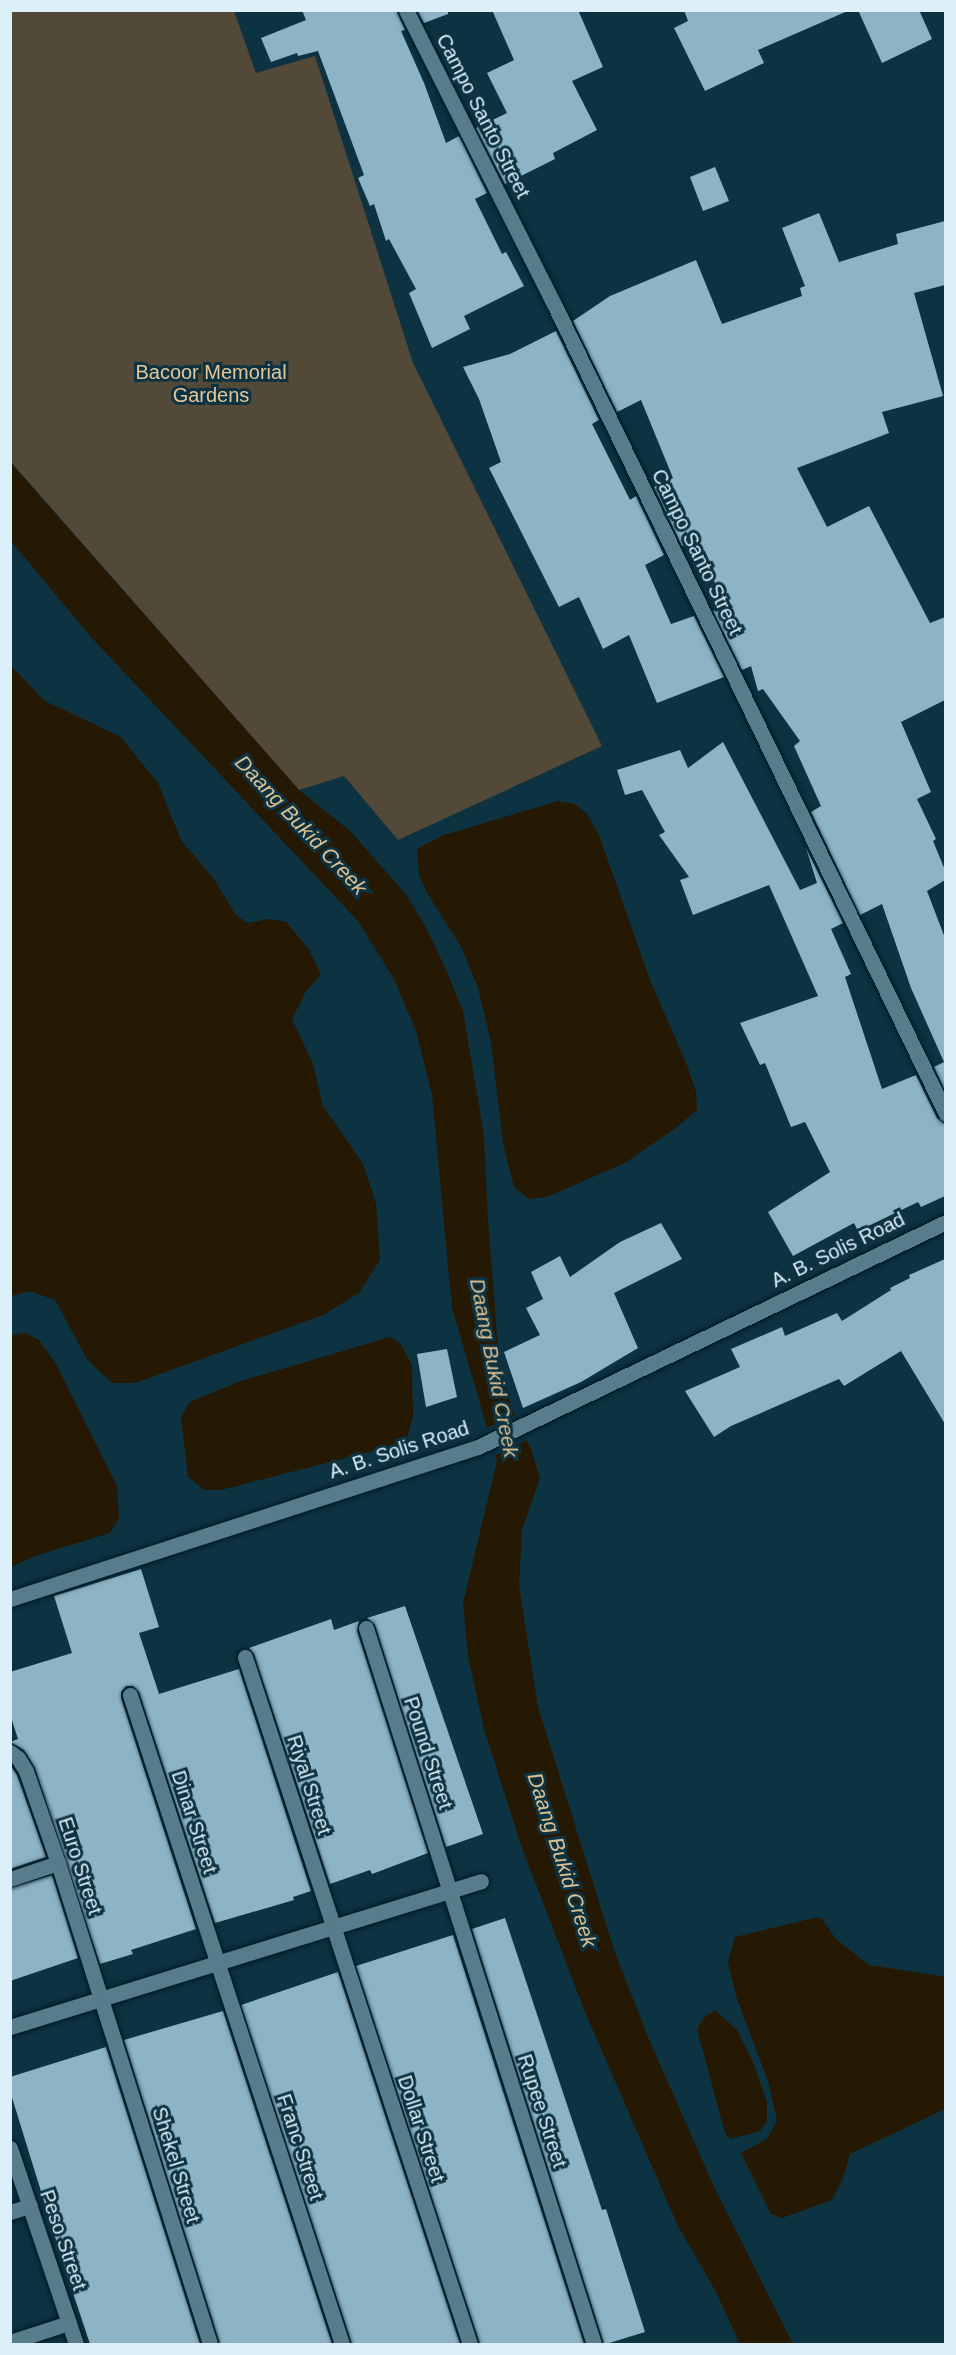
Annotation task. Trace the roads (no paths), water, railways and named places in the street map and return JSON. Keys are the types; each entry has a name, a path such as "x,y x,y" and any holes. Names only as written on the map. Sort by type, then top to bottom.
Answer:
{"street":[{"name":"Campo Santo Street","path":"406,10 554,304 945,1114"},
{"name":"A. B. Solis Road","path":"10,1599 478,1447 529,1425 945,1222"},
{"name":"Pound Street","path":"366,1628 449,1891"},
{"name":"Riyal Street","path":"245,1658 333,1926"},
{"name":"Dinar Street","path":"130,1695 217,1962"},
{"name":"Euro Street","path":"10,1752 18,1758 26,1771 101,1998"},
{"path":"10,1880 58,1863"},
{"path":"10,2027 482,1881"},
{"name":"Rupee Street","path":"449,1891 594,2344"},
{"name":"Dollar Street","path":"333,1926 470,2344"},
{"name":"Franc Street","path":"217,1962 342,2344"},
{"name":"Shekel Street","path":"101,1998 210,2344"},
{"name":"Peso Street","path":"10,2148 76,2344"},
{"path":"10,2212 30,2206"},
{"path":"10,2342 69,2323"}],"water":[{"name":"Daang Bukid Creek","path":"10,462 299,790 350,831 404,892 425,925 447,972 463,1011 484,1135 499,1360 512,1409 531,1449 540,1478 522,1530 519,1585 538,1707 614,1950 648,2037 715,2189 793,2344 740,2344 716,2292 678,2226 585,2012 521,1845 484,1729 468,1656 463,1603 497,1461 452,1308 432,1095 416,1031 394,979 358,921 91,637 11,541"},
{"path":"11,666 45,701 121,737 158,783 181,840 214,879 235,914 247,923 268,919 286,922 308,948 321,975 306,991 292,1019 313,1064 323,1106 363,1164 376,1204 380,1260 359,1293 323,1315 135,1383 112,1383 87,1359 55,1300 30,1291 11,1296"},
{"path":"558,801 575,804 587,814 599,835 650,980 687,1065 696,1092 697,1110 673,1130 625,1163 547,1197 529,1199 514,1187 503,1143 491,1042 478,988 462,948 427,893 419,875 417,849 444,835"},
{"path":"26,1333 39,1340 56,1364 117,1486 119,1518 110,1533 35,1556 11,1567 11,1335"},
{"path":"390,1337 400,1343 412,1365 413,1415 408,1436 392,1446 221,1490 205,1490 188,1477 181,1417 190,1402 238,1382"},
{"path":"818,1917 822,1919 836,1939 869,1965 945,1977 945,2109 850,2154 843,2178 832,2200 782,2218 771,2214 741,2153 767,2139 777,2120 768,2081 737,1999 728,1962 735,1937"},
{"path":"715,2010 737,2030 753,2062 767,2102 767,2121 760,2131 730,2139 725,2133 697,2029 704,2018"}],"park label":[{"name":"Bacoor Memorial Gardens","path":"211,384"}]}
